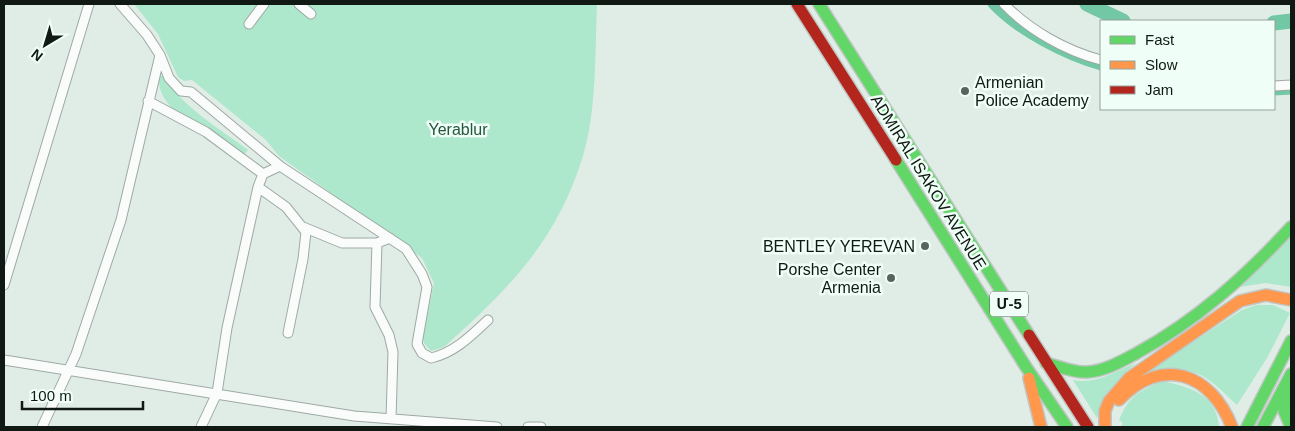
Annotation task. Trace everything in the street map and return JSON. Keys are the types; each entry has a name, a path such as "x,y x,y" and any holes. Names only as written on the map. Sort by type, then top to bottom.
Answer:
{"highway":[{"name":"ADMIRAL ISAKOV AVENUE","path":"797,4 1026,367 1067,427"},
{"name":"ADMIRAL ISAKOV AVENUE","path":"819,4 1088,427"},
{"path":"1046,363 1085,372 1102,370 1151,346 1218,302 1246,276 1291,227"},
{"path":"1218,302 1258,289 1277,289 1291,293"},
{"path":"1105,427 1105,412 1109,401 1128,378 1240,301 1256,296 1271,295 1291,300"},
{"path":"1247,427 1291,342"},
{"path":"1026,367 1041,427"},
{"path":"1110,427 1119,400 1125,392 1142,382 1164,376 1194,379 1210,393 1226,412 1232,427"},
{"path":"1291,376 1283,404 1286,419 1291,427"},
{"path":"1263,427 1291,376"}],"street":[{"path":"4,285 89,4"},
{"path":"120,4 139,24 160,55 169,78 181,91 191,92 280,166 406,249 412,257 426,287 417,344 422,353 431,358 441,356 464,342 488,320"},
{"path":"299,4 311,14"},
{"path":"1004,4 1038,31 1066,47 1100,60"},
{"path":"249,24 260,5"},
{"path":"42,427 76,354 122,220 160,55"},
{"path":"1275,86 1291,85"},
{"path":"148,101 206,132 262,174"},
{"path":"201,427 217,394 227,328 258,187 262,174 280,166"},
{"path":"258,187 286,207 306,232 303,260 288,333"},
{"path":"302,226 342,243 377,243 390,238"},
{"path":"377,243 375,308 389,335 393,352 391,419"},
{"path":"4,360 354,416 497,427"},
{"path":"528,427 541,427"}],"green space":[{"name":"Yerablur","path":"134,4 597,4 593,102 587,141 571,189 544,240 508,285 444,347 431,351 424,343 423,338 434,283 422,258 279,156 266,140 192,80 184,81 178,77 158,34"},
{"path":"159,76 164,76 172,88 191,108 248,150 244,155 174,111 162,95"},
{"path":"1291,234 1291,287 1265,283 1240,287"},
{"path":"1256,305 1273,305 1290,313 1267,358 1237,405 1215,384 1198,374 1178,370 1148,371 1242,310"},
{"path":"1136,363 1112,388 1097,418 1073,380 1089,381 1097,379"},
{"path":"1163,381 1183,386 1208,400 1217,416 1219,427 1122,427 1122,422 1119,420 1131,400 1141,391"}],"waterway":[{"path":"992,4 1002,14 1028,33 1072,56 1100,66"},
{"path":"1087,4 1121,20"},
{"path":"1275,23 1291,21"},
{"path":"1275,91 1291,90"}],"traffic: fast":[{"path":"819,4 1029,335"},
{"path":"896,160 1026,367 1067,427"},
{"path":"1046,363 1087,372 1107,368 1137,353 1200,312 1238,280 1291,227"},
{"path":"1247,427 1291,341"},
{"path":"1263,427 1291,374"},
{"path":"1287,391 1284,411 1291,427"}],"traffic: slow":[{"path":"1105,427 1105,411 1109,401 1129,378 1240,301 1266,295 1291,300"},
{"path":"1119,400 1135,386 1152,378 1168,375 1184,376 1198,383 1212,394 1223,408 1232,427"},
{"path":"1029,378 1041,427"}],"traffic: jam":[{"path":"797,4 896,160"},
{"path":"1029,335 1088,427"}],"place":[{"name":"Armenian Police Academy","path":"965,91"},
{"name":"BENTLEY YEREVAN","path":"925,246"},
{"name":"Porshe Center Armenia","path":"891,278"}]}
